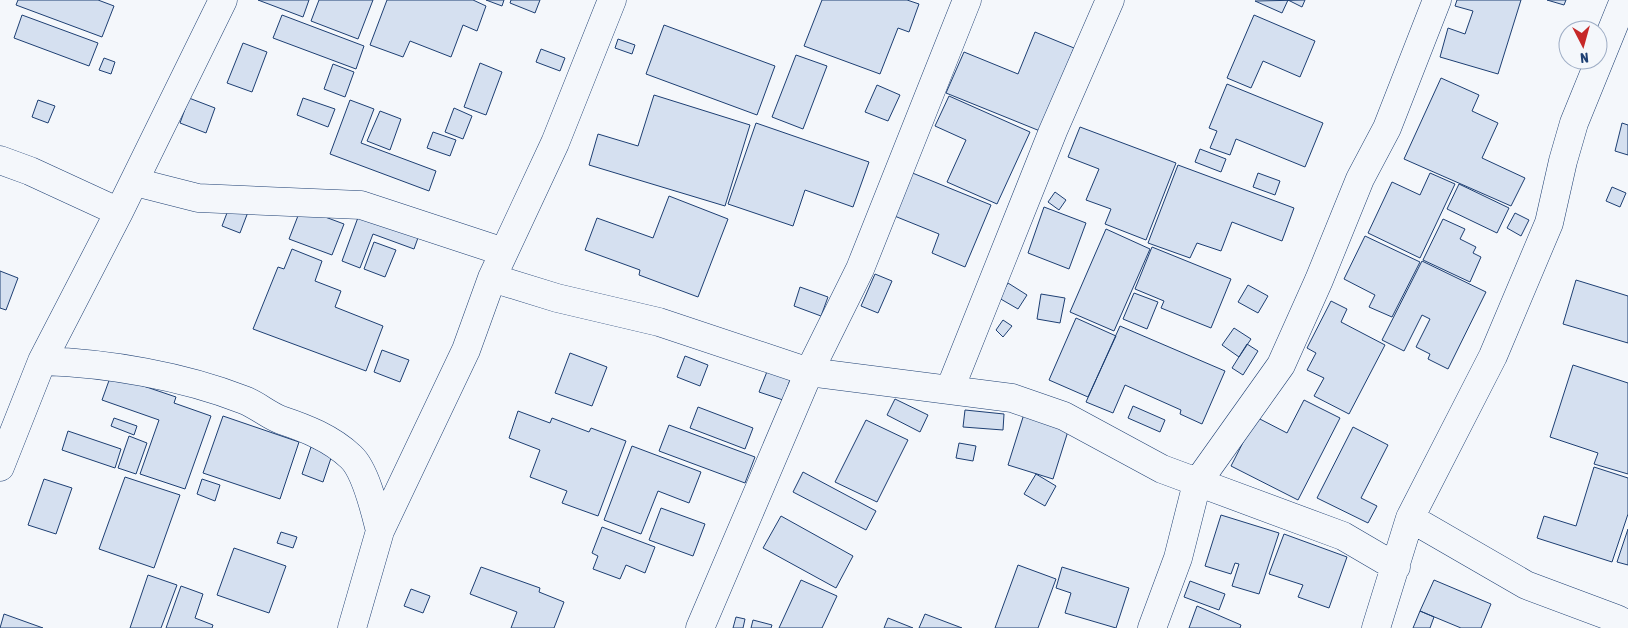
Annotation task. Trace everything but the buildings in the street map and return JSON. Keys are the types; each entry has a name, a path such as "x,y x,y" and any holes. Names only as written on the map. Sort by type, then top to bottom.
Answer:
{"street":[{"path":"0,467 42,361 135,182 223,0"},
{"path":"352,628 380,530 466,350 492,278 555,143 612,0"},
{"path":"700,628 809,372 860,269 967,0"},
{"path":"950,388 1053,131 1110,0"},
{"path":"1152,628 1178,558 1197,483 1281,364 1319,280 1360,179 1387,128 1437,0"},
{"path":"1376,628 1410,518 1494,356 1545,232 1574,123 1624,0"},
{"path":"0,160 30,171 119,212"},
{"path":"135,182 198,198 361,205 504,252"},
{"path":"492,278 557,298 659,322 809,372 857,379 950,388 1012,398 1064,416 1162,469 1343,536 1396,567"},
{"path":"42,361 70,362 151,375 198,386 245,400 279,419 293,422 318,434 352,458 370,492 380,530"},
{"path":"1410,518 1526,585 1617,618 1628,625"}]}
